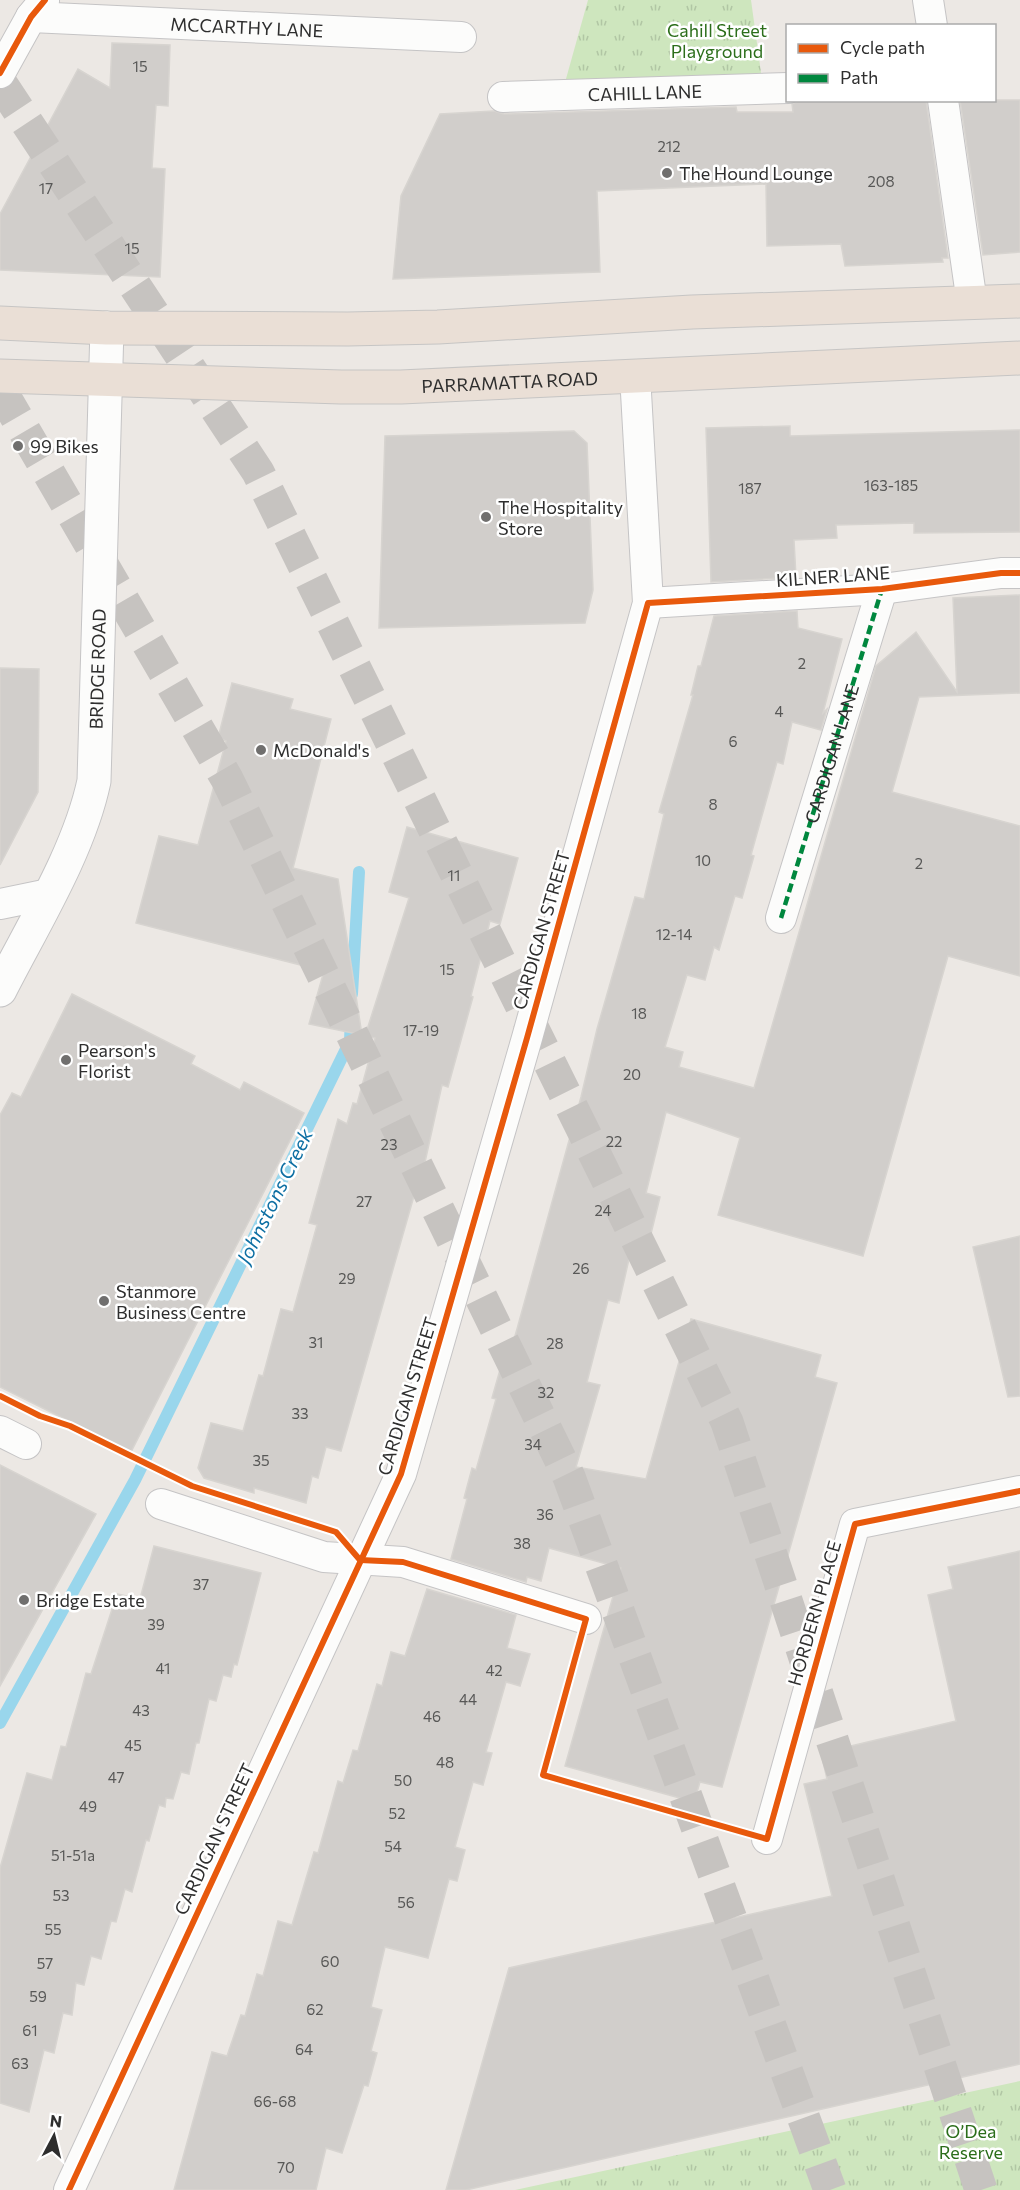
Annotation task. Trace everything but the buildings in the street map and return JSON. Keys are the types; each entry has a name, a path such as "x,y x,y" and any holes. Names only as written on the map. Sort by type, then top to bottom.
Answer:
{"highway":[{"path":"0,323 107,328 348,329 438,327 692,312 1020,301"},
{"name":"PARRAMATTA ROAD","path":"0,376 401,387 1020,358"}],"main road":[{"name":"BRIDGE ROAD","path":"0,990 75,842 88,807 94,781 107,328"}],"street":[{"path":"928,0 932,24"},
{"path":"0,73 38,9"},
{"name":"MCCARTHY LANE","path":"38,9 461,37"},
{"name":"CAHILL LANE","path":"502,97 786,88"},
{"path":"943,102 972,303"},
{"name":"CARDIGAN STREET","path":"69,2190 401,1474 648,603 635,375"},
{"name":"KILNER LANE","path":"648,603 882,589 1001,573 1020,573"},
{"name":"CARDIGAN LANE","path":"781,918 882,589"},
{"path":"0,904 49,894"},
{"path":"0,1431 26,1444"},
{"name":"HORDERN PLACE","path":"767,1839 855,1524 1020,1491"},
{"path":"161,1504 324,1557 403,1562 586,1619"}],"green space":[{"name":"Cahill Street Playground","path":"588,0 751,0 762,80 564,86"},
{"name":"O’Dea Reserve","path":"1020,2081 1020,2190 515,2190"}],"waterway":[{"name":"Johnstons Creek","path":"352,994 359,872"},
{"name":"Johnstons Creek","path":"0,1723 135,1480 350,1041 351,1017"}],"tunnel":[{"path":"0,82 258,472 727,1422 981,2190"},
{"path":"0,389 227,779 569,1477 830,2190"}],"marked path":[{"path":"781,918 882,589"}],"cycle path":[{"path":"0,73 31,17 45,0"},
{"path":"69,2190 401,1474 527,1038 648,603 882,589 1001,573 1020,573"},
{"path":"0,1396 40,1416 70,1426 192,1486 336,1532 360,1560 403,1562 586,1619 543,1775 767,1839 855,1524 1020,1491"}],"place":[{"name":"The Hound Lounge","path":"667,173"},
{"name":"99 Bikes","path":"18,446"},
{"name":"The Hospitality Store","path":"486,517"},
{"name":"McDonald's","path":"261,750"},
{"name":"Pearson's Florist","path":"66,1060"},
{"name":"Stanmore Business Centre","path":"104,1301"},
{"name":"Bridge Estate","path":"24,1600"}]}
